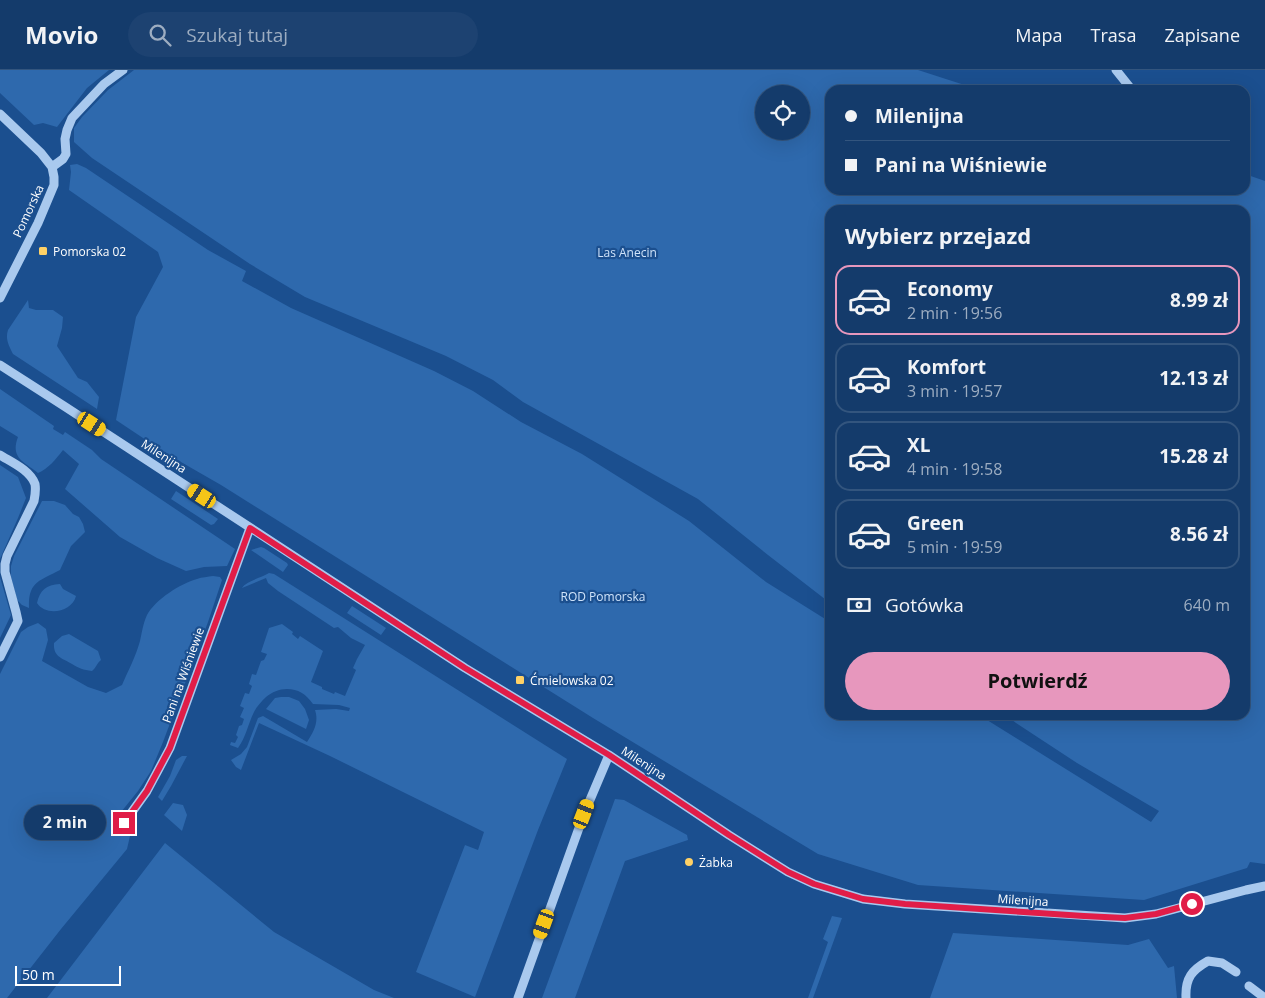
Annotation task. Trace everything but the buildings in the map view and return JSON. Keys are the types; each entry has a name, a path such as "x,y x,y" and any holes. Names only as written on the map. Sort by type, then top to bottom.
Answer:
{"street":[{"path":"0,114 41,153 52,168 66,154 66,130 72,118 104,84 123,70"},
{"path":"1116,70 1128,85"},
{"name":"Pomorska","path":"0,298 38,223 54,185 52,168"},
{"name":"Milenijna","path":"0,365 465,668 609,755 788,872 814,884 863,899 915,905 1125,918 1156,914 1265,886"},
{"path":"0,454 26,472 34,483 35,491 34,501 6,556 5,572 18,621 0,657"},
{"name":"Pani na Wiśniewie","path":"124,823 147,791 170,748 250,528"},
{"path":"518,998 584,814 609,755"},
{"path":"1186,998 1188,979 1193,971 1208,961 1222,963 1236,972"},
{"path":"1249,986 1265,998"}],"green space":[{"path":"0,70 109,70 87,88 57,127 43,123 34,125 0,93"},
{"path":"134,70 918,70 964,85 825,85 825,195 1250,195 1250,176 1265,181 1265,864 1250,862 1247,868 1144,900 918,885 818,854 593,718 221,485 167,454 116,420 136,317 163,267 158,252 69,190 70,165 77,164 86,168 208,250 246,271 242,281 291,308 434,371 473,391 521,422 582,454 689,521 766,582 825,619 825,720 987,720 1151,822 1159,811 1077,763 1012,720 1250,720 1250,205 825,205 825,599 698,499 523,402 493,380 446,356 305,297 250,264 92,158 74,142 74,128 108,90"},
{"path":"28,300 29,308 53,310 63,317 57,346 78,378 87,382 99,397 97,409 13,354 7,339 7,333"},
{"path":"0,389 54,426 53,429 63,435 65,432 92,450 101,459 235,549 227,566 204,567 186,571 157,558 120,537 65,489 79,464 63,450 55,460 38,473 23,462 17,455 16,450 18,437 0,426"},
{"path":"0,465 18,477 26,498 0,559"},
{"path":"176,491 218,519 211,525 171,499"},
{"path":"42,501 54,501 65,505 73,514 79,517 85,532 71,546 60,570 41,580 33,587 29,599 29,608 17,600 11,577 11,566 14,556"},
{"path":"261,547 287,563 288,565 283,572 251,550"},
{"path":"269,573 274,574 567,759 475,997 416,972 465,845 478,850 484,832 259,723 241,770 231,760 241,754 247,747 258,718 263,716 307,742 315,726 315,710 336,709 349,711 350,708 339,705 313,704 308,697 298,691 291,689 278,690 266,697 256,708 238,748 230,745 231,742 235,743 238,737 236,735 239,726 242,725 244,719 240,717 244,708 240,706 245,693 249,694 252,686 249,684 252,674 256,675 261,661 264,660 267,654 261,652 269,628 282,624 293,632 292,634 298,639 300,636 323,651 311,682 334,694 335,692 345,696 356,670 353,668 365,645 351,638 338,627 334,628 278,591 268,583 266,578 242,588 250,581"},
{"path":"0,577 11,615 0,638"},
{"path":"220,577 222,580 163,742 151,771 117,817 135,831 130,836 127,849 7,998 0,998 0,674 21,632 38,623 46,629 48,640 42,661 88,687 106,693 122,685 140,641 147,615 156,603 183,584 199,578"},
{"path":"60,584 63,589 76,596 69,606 58,611 52,611 46,610 37,603 44,589"},
{"path":"352,606 386,628 381,635 347,613"},
{"path":"69,634 98,651 101,660 92,671 79,668 62,658 55,651 54,643 62,636"},
{"path":"289,697 299,701 305,709 309,720 306,729 266,709 275,698"},
{"path":"182,756 187,756 162,801 158,797 170,776 176,760"},
{"path":"615,799 624,800 687,835 688,840 625,861 575,998 542,998"},
{"path":"173,803 183,805 187,815 182,831 164,815"},
{"path":"165,843 274,932 374,990 394,998 47,998"},
{"path":"832,916 842,918 813,998 808,998 828,942 823,939"},
{"path":"953,933 1128,945 1149,939 1168,968 1174,966 1177,998 930,998"}],"place":[{"name":"Pomorska 02","path":"43,251"},
{"name":"Ćmielowska 02","path":"520,680"},
{"name":"Żabka","path":"689,862"}],"route":[{"path":"124,823 147,791 170,748 250,528 465,668 609,755 729,835 788,872 814,884 863,899 905,904 1084,916 1125,918 1156,914 1192,904"}],"park label":[{"name":"Las Anecin","path":"627,252"},
{"name":"ROD Pomorska","path":"603,596"}]}
